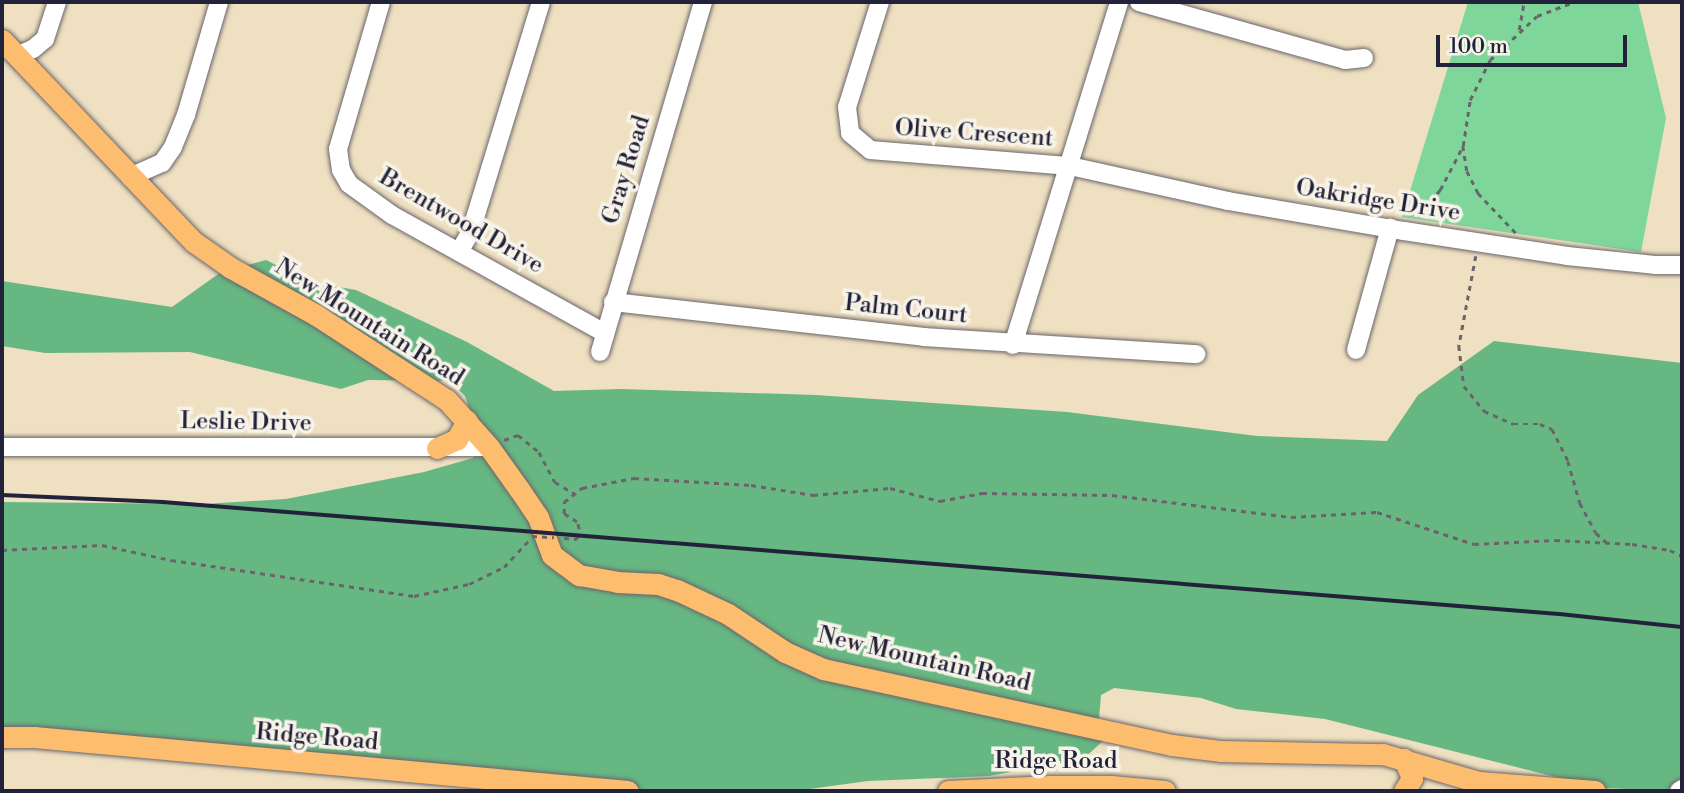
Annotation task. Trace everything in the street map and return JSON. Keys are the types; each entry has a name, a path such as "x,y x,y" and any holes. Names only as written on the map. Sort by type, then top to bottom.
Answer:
{"main road":[{"name":"New Mountain Road","path":"2,40 194,242 231,268 316,316 447,400 488,446 538,517 552,555 569,570 588,578 658,584 677,590 728,614 785,652 823,669 1172,745 1220,751 1339,751 1404,759 1442,772"},
{"path":"437,448 457,439 467,420"},
{"name":"Ridge Road","path":"2,737 34,737 466,785 628,791"},
{"path":"1404,759 1412,778 1404,791"},
{"path":"1420,791 1442,772 1479,782 1595,791"},
{"name":"Ridge Road","path":"948,791 1051,786 1111,786 1165,791"}],"street":[{"path":"17,56 45,40 57,2"},
{"path":"130,177 162,163 173,147 186,115 219,2"},
{"name":"Brentwood Drive","path":"381,2 338,149 341,170 349,184 392,215 605,333"},
{"path":"459,252 471,231 541,2"},
{"name":"Gray Road","path":"600,352 703,2"},
{"name":"Olive Crescent","path":"880,2 847,107 850,133 870,150 1069,166"},
{"path":"1013,345 1119,2"},
{"path":"1139,2 1345,60 1364,58"},
{"name":"Oakridge Drive","path":"1069,166 1228,201 1397,230 1532,250 1655,265 1682,265"},
{"path":"1356,350 1397,230"},
{"name":"Palm Court","path":"613,302 1013,345 1196,354"},
{"name":"Leslie Drive","path":"2,447 488,446"}],"path":[{"path":"1519,30 1524,2"},
{"path":"1532,250 1478,193 1467,170 1463,146 1469,100 1490,60 1519,30 1537,16 1573,2"},
{"path":"1397,230 1440,190 1463,146"},
{"path":"1479,243 1459,346 1464,386 1484,411 1513,424 1540,424 1552,429 1568,461 1580,503 1596,533 1607,543"},
{"path":"488,446 518,435 539,452 555,482 575,494"},
{"path":"2,550 102,545 171,560 414,596 469,584 505,567 532,536 577,538 577,523 564,514 564,502 582,488 634,478 751,485 813,495 890,488 940,501 982,493 1112,495 1291,517 1377,512 1474,544 1555,540 1607,543 1659,549 1682,556"}],"green space":[{"path":"1468,2 1638,2 1666,118 1641,252 1402,217"},
{"path":"266,260 310,282 356,290 467,342 554,391 621,389 816,395 1067,412 1257,436 1387,441 1418,395 1494,341 1682,363 1682,791 1600,788 1325,719 1236,709 1201,698 1114,688 1101,695 1099,719 1103,741 1083,759 989,776 868,781 795,791 644,791 2,732 2,502 204,504 286,499 424,472 473,458 479,440 465,396 450,381 368,380 341,389 190,352 45,353 2,346 2,281 172,307 221,272"}],"railway":[{"path":"2,495 163,502 1559,614 1682,627"}]}
